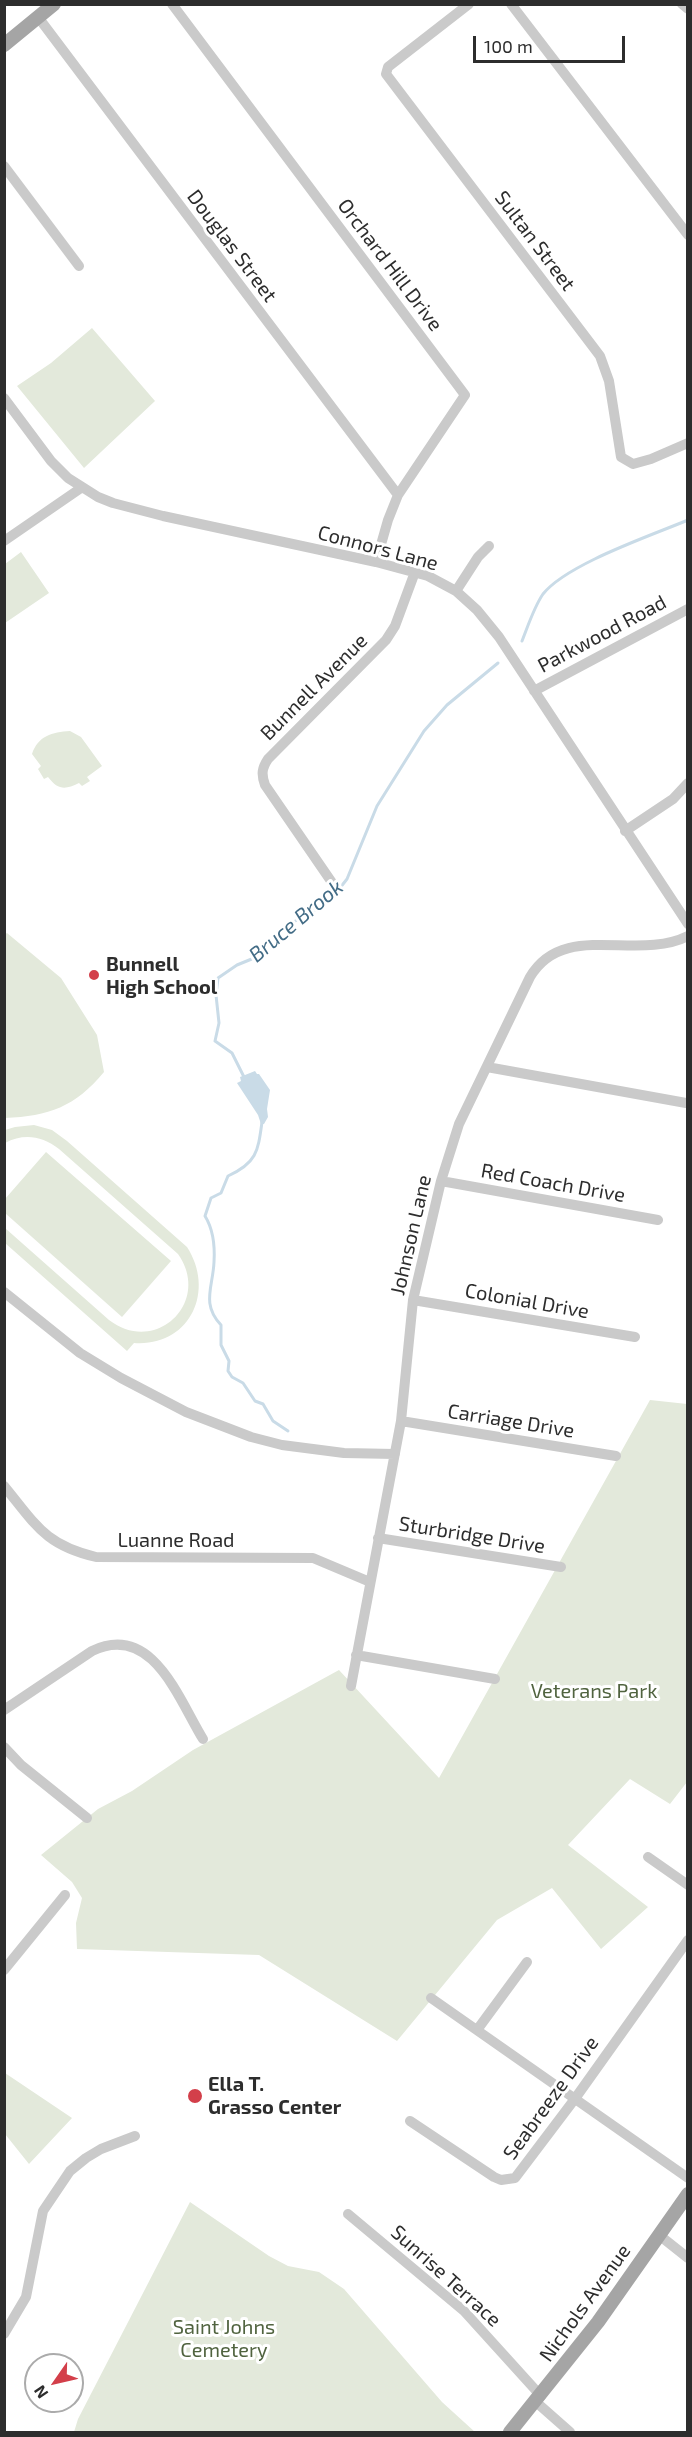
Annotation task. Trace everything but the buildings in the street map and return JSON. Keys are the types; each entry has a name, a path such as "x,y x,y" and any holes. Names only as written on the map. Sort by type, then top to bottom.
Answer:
{"main road":[{"path":"4,45 54,4"},
{"name":"Nichols Avenue","path":"510,2433 598,2322 687,2194"}],"street":[{"name":"Orchard Hill Drive","path":"172,4 465,396 398,495 376,562"},
{"name":"Sultan Street","path":"469,4 386,70 386,74 595,349 609,381 621,457 633,464 651,459 687,443"},
{"path":"511,4 687,235"},
{"path":"682,4 687,9"},
{"name":"Douglas Street","path":"38,17 398,495"},
{"path":"4,166 79,266"},
{"name":"Connors Lane","path":"4,398 51,461 81,488 112,503 376,562 415,572 456,591 487,621 687,924"},
{"path":"4,541 81,488"},
{"path":"456,591 478,557 489,546"},
{"name":"Bunnell Avenue","path":"333,884 265,785 262,776 263,767 268,759 386,640 395,626 415,572"},
{"name":"Parkwood Road","path":"534,691 687,609"},
{"path":"626,831 673,799 687,783"},
{"name":"Johnson Lane","path":"351,1686 401,1421 413,1300 441,1181 459,1124 530,977 551,953 564,948 584,946 662,945 687,936"},
{"path":"487,1067 686,1103"},
{"name":"Red Coach Drive","path":"441,1181 658,1220"},
{"path":"4,1292 80,1353 121,1378 186,1412 251,1437 282,1445 344,1454 395,1454"},
{"name":"Colonial Drive","path":"413,1300 634,1337"},
{"name":"Carriage Drive","path":"401,1421 616,1456"},
{"name":"Luanne Road","path":"4,1486 40,1530 52,1541 81,1554 96,1557 313,1558 370,1582"},
{"name":"Sturbridge Drive","path":"378,1538 561,1567"},
{"path":"4,1710 92,1651 106,1644 119,1643 133,1646 159,1665 203,1739"},
{"path":"356,1655 495,1680"},
{"path":"4,1747 21,1766 87,1818"},
{"path":"648,1857 687,1885"},
{"path":"4,1970 65,1895"},
{"name":"Seabreeze Drive","path":"410,2121 494,2177 508,2180 514,2178 574,2100 687,1940"},
{"path":"477,2030 527,1962"},
{"path":"431,1998 687,2178"},
{"path":"4,2334 26,2297 43,2211 70,2171 101,2149 135,2136"},
{"name":"Sunrise Terrace","path":"348,2214 464,2311 570,2433"},
{"path":"659,2235 687,2258"}],"green space":[{"path":"92,328 155,401 84,468 17,386 51,363"},
{"path":"21,552 49,593 5,623 5,564"},
{"path":"70,731 81,737 102,766 87,777 90,781 82,786 79,783 62,788 48,777 44,779 38,769 41,766 32,754 38,743 46,736"},
{"path":"7,933 61,978 97,1035 104,1072 82,1094 60,1107 35,1115 5,1118 4,935"},
{"path":"34,1125 52,1130 67,1141 187,1247 195,1264 199,1282 197,1298 192,1313 183,1326 170,1336 153,1342 134,1343 127,1351 5,1243 5,1228 109,1320 127,1329 144,1332 160,1328 174,1318 184,1305 188,1290 187,1272 178,1254 53,1145 33,1137 19,1138 5,1143 5,1130"},
{"path":"46,1152 171,1261 122,1317 5,1213 5,1199"},
{"name":"Veterans Park","path":"650,1400 687,1404 687,1782 670,1804 630,1779 568,1845 648,1907 601,1949 552,1888 497,1920 397,2041 259,1955 77,1949 76,1923 82,1898 72,1882 41,1855 98,1809 132,1791 193,1750 339,1670 439,1778"},
{"path":"5,2073 72,2118 29,2164 5,2134"},
{"name":"Saint Johns Cemetery","path":"190,2202 269,2256 288,2266 319,2272 344,2289 442,2402 475,2432 74,2432 81,2413 84,2413 84,2407"}],"water":[{"path":"255,1071 270,1090 268,1117 264,1124 261,1124 258,1115 237,1083 241,1081 240,1077"}],"waterway":[{"name":"Bruce Brook","path":"522,641 543,594 570,572 610,552 688,520"},
{"name":"Bruce Brook","path":"245,1079 232,1053 215,1041 219,1023 216,995 218,978 237,965 259,956 267,943 287,925 310,914 336,893 347,879 377,806 424,731 447,705 498,663"},
{"name":"Bruce Brook","path":"262,1122 254,1155 245,1166 228,1176 221,1193 211,1198 205,1216 212,1232 214,1250 210,1302 211,1310 221,1325 221,1345 229,1361 228,1371 232,1377 243,1383 255,1401 263,1404 273,1421 288,1431"}],"place":[{"name":"Bunnell High School","path":"94,975"},
{"name":"Ella T. Grasso Center","path":"195,2096"}]}
